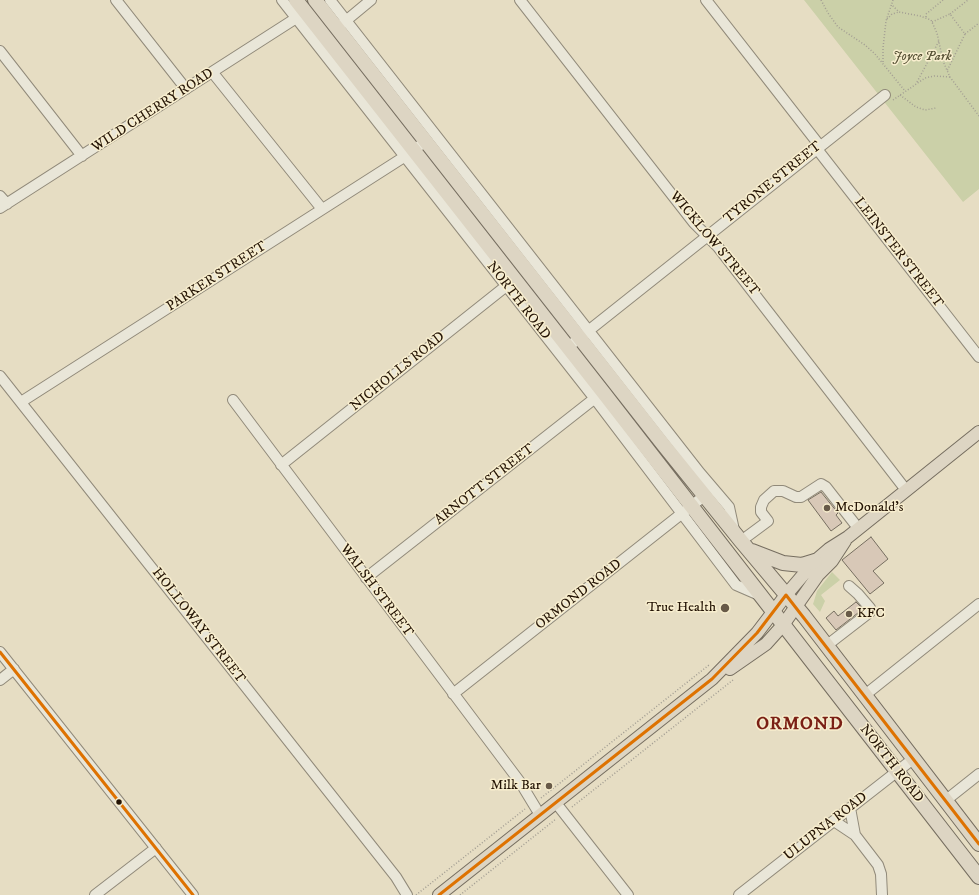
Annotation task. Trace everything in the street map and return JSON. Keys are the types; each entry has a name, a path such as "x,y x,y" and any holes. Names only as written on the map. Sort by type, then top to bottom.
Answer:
{"highway":[{"name":"NORTH ROAD","path":"296,0 301,15 409,154 510,283 568,348 599,396 687,510 783,625 979,877"},
{"name":"NORTH ROAD","path":"315,0 342,24 426,141 584,334 704,496 830,650 979,844"},
{"path":"741,542 756,552 783,563 802,565 815,561"},
{"path":"816,668 830,650"}],"main road":[{"path":"438,895 712,679 758,633 786,595 815,561 829,549 848,537 979,432"},
{"path":"712,679 741,662 766,644 783,625 818,575 832,561 848,537"}],"street":[{"path":"116,0 186,89"},
{"name":"NORTH ROAD","path":"282,0 301,15"},
{"name":"NORTH ROAD","path":"330,0 342,24 584,334 729,507 741,542"},
{"path":"342,24 371,0"},
{"name":"WICKLOW STREET","path":"520,0 689,216 718,247 906,490"},
{"name":"LEINSTER STREET","path":"706,0 979,357"},
{"name":"WILD CHERRY ROAD","path":"3,206 213,73 301,15"},
{"path":"0,51 82,156"},
{"path":"213,73 322,209"},
{"name":"TYRONE STREET","path":"568,348 818,147 884,96"},
{"name":"PARKER STREET","path":"21,402 409,154 426,141"},
{"path":"0,196 3,206"},
{"name":"NORTH ROAD","path":"510,283 599,396"},
{"name":"NICHOLLS ROAD","path":"282,465 510,283"},
{"name":"HOLLOWAY STREET","path":"0,376 396,876 415,895"},
{"name":"ARNOTT STREET","path":"366,578 599,396"},
{"name":"WALSH STREET","path":"233,400 535,802 547,810 563,813 628,895"},
{"path":"741,542 768,521 761,512 761,507 764,500 774,491 779,490 796,497 801,497 821,484 826,487 858,528"},
{"name":"ORMOND ROAD","path":"453,694 704,496"},
{"path":"830,650 870,612 870,608 849,586"},
{"path":"865,695 979,604"},
{"path":"0,652 194,895"},
{"path":"0,680 14,669"},
{"name":"ULUPNA ROAD","path":"739,895 913,759"},
{"path":"945,801 979,774"},
{"path":"850,808 855,835"},
{"path":"834,821 855,835 878,865 882,874 882,895"},
{"path":"95,895 156,848"},
{"name":"HOLLOWAY STREET","path":"396,876 407,895"}],"path":[{"path":"821,0 838,28 865,45 884,64 905,91"},
{"path":"884,64 883,48 886,21 894,0"},
{"path":"926,17 926,14 943,0"},
{"path":"932,22 950,14 968,0"},
{"path":"892,3 898,12"},
{"path":"886,21 892,14 898,12 926,17 932,22 938,33 938,41 943,61 950,77 979,116"},
{"path":"950,14 965,34"},
{"path":"948,71 965,34 979,23"},
{"path":"918,82 938,41"},
{"path":"884,96 888,104 925,78 934,76 950,77"},
{"path":"900,95 916,108 925,110 936,108"},
{"path":"415,895 713,662"},
{"path":"460,895 738,676"}],"green space":[{"name":"Joyce Park","path":"804,0 979,0 979,189 963,202"},
{"path":"832,572 840,580 821,595 825,601 820,612 813,604 817,591"}],"building":[{"path":"821,492 838,513 836,515 842,523 831,531 808,500"},
{"path":"871,537 888,559 873,571 884,583 870,594 842,560"},
{"path":"856,602 863,609 836,630 826,618 834,611 838,616"}],"transit line":[{"path":"439,895 712,679 757,633 786,595 979,844"},
{"path":"0,652 193,895"}],"place":[{"name":"McDonald's","path":"827,508"},
{"name":"True Health","path":"725,608"},
{"name":"KFC","path":"849,614"},
{"name":"Milk Bar","path":"549,786"}],"district":[{"name":"ORMOND","path":"800,725"}]}
